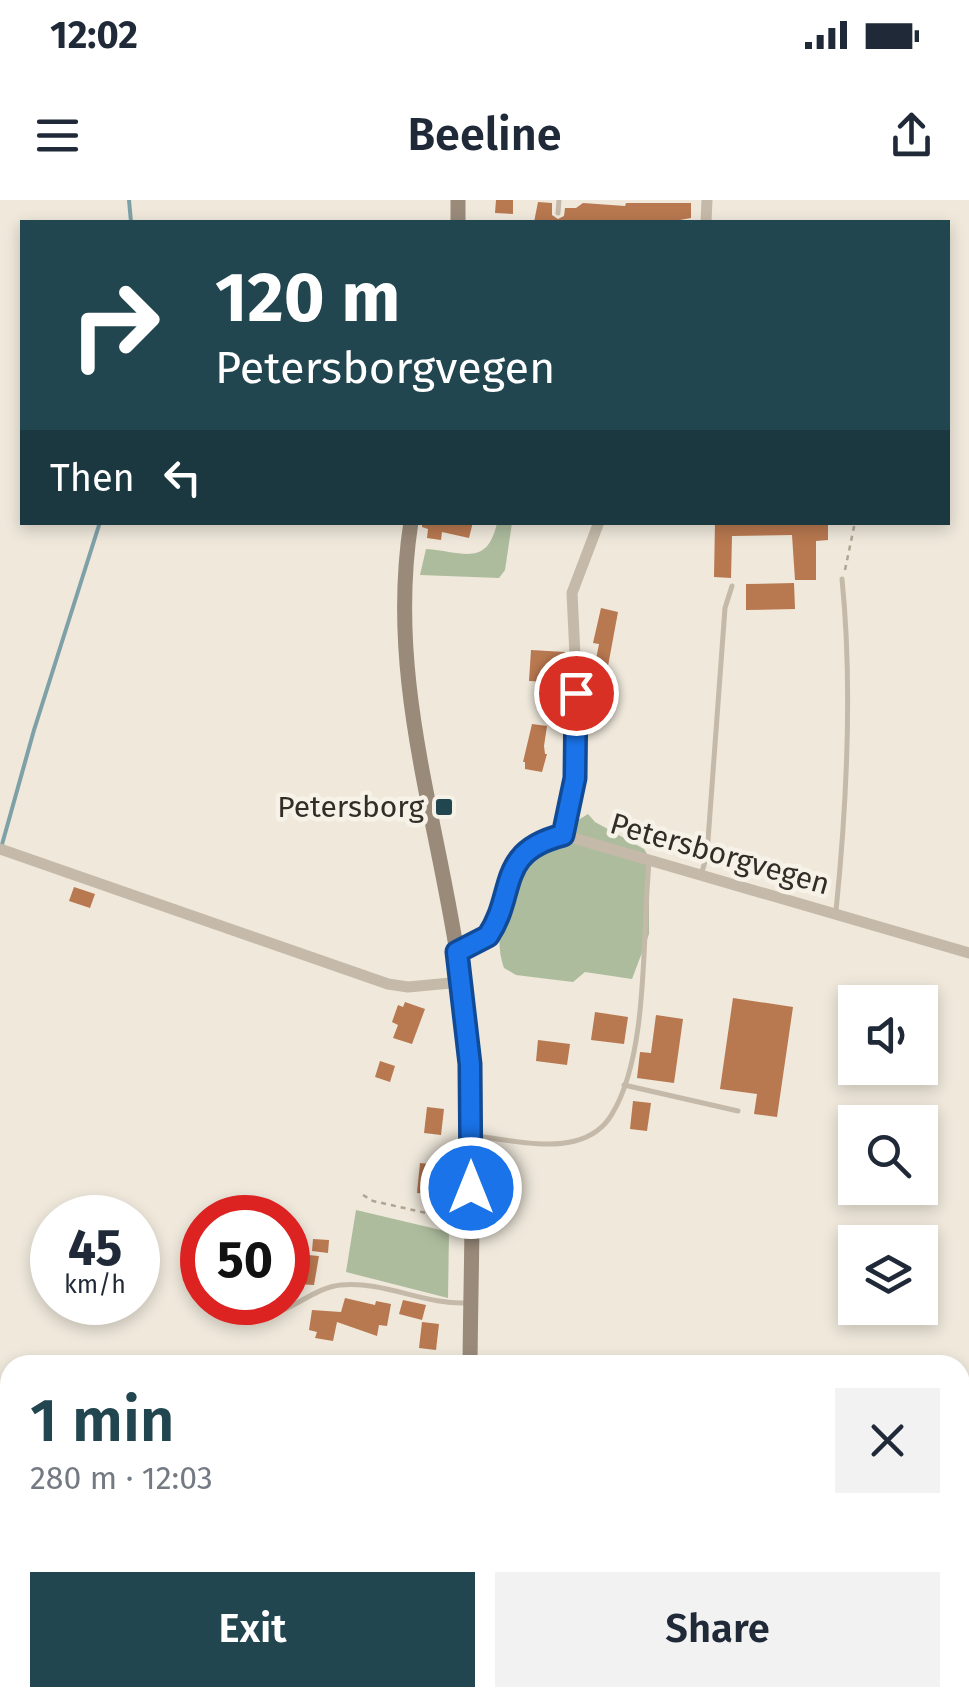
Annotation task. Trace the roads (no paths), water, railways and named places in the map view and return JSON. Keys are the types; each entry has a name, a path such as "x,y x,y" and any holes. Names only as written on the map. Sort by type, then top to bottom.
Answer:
{"main road":[{"path":"411,525 403,610 406,682 457,952 470,1064 471,1136 463,1220 470,1355"}],"street":[{"path":"563,835 575,778 578,718 572,593 598,525"},
{"name":"Petersborgvegen","path":"457,952 488,936 512,870 523,856 545,840 563,835 969,952"},
{"path":"4,851 388,984 408,987 461,982"}],"lane":[{"path":"558,214 559,200"},
{"path":"835,914 848,637 842,579"},
{"path":"701,875 706,854 725,608 732,586"},
{"path":"471,1136 571,1142 600,1129 612,1114 624,1085 642,995 650,860"},
{"path":"624,1085 738,1111"},
{"path":"310,1297 333,1286 350,1284 439,1302 470,1303"}],"waterway":[{"path":"129,200 131,220"},
{"path":"1,848 99,525"}],"place":[{"name":"Petersborg","path":"444,807"}]}
